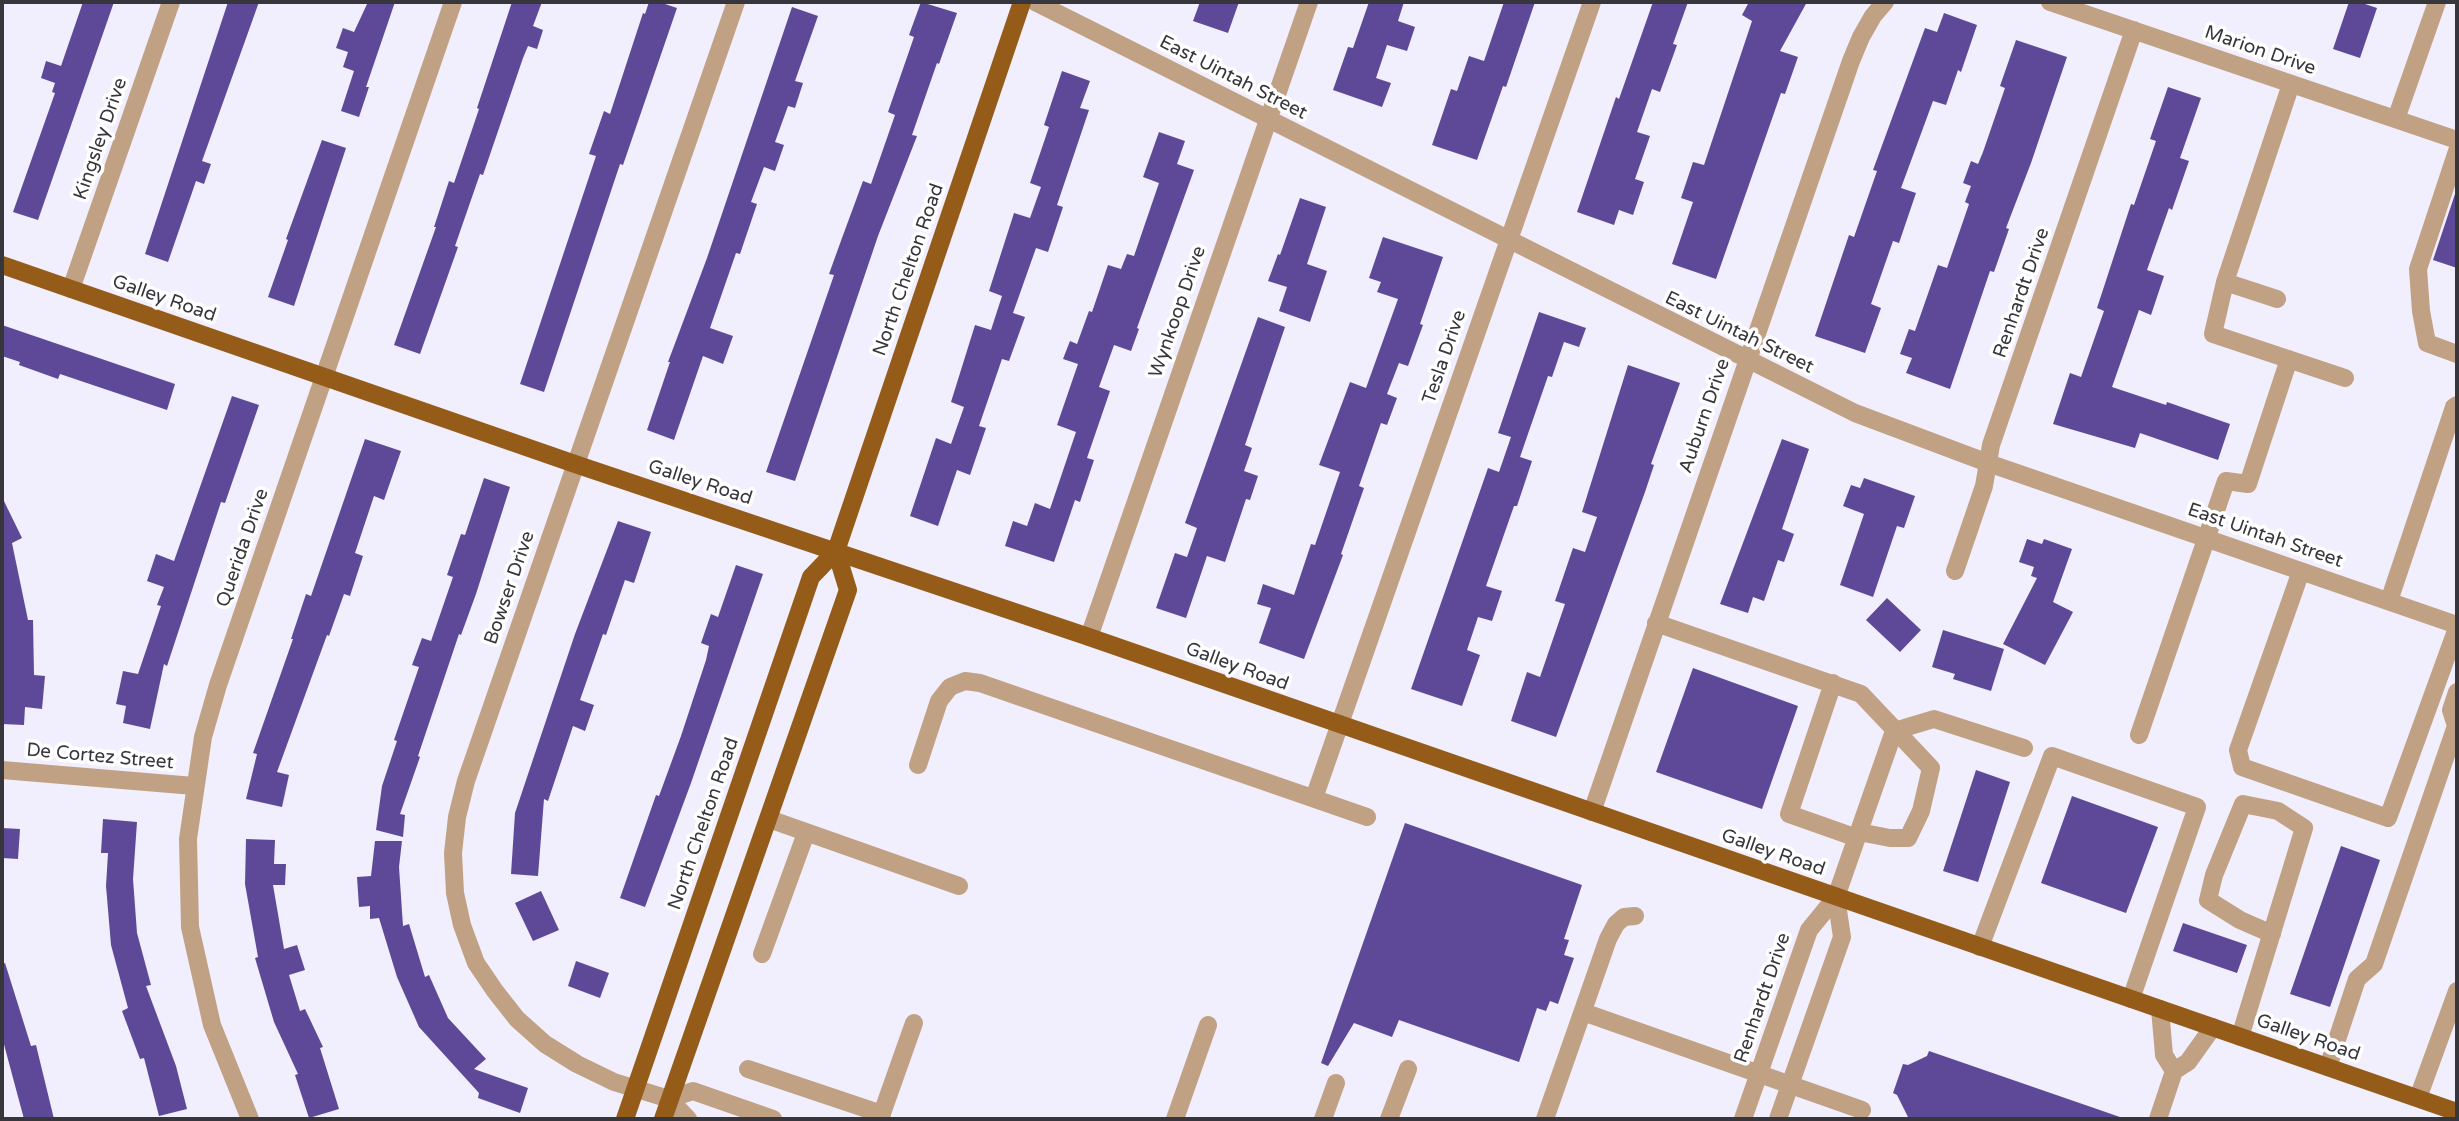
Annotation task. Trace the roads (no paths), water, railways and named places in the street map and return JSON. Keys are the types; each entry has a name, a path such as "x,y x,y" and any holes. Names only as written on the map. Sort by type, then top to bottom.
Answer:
{"main road":[{"name":"North Chelton Road","path":"625,1119 811,577 836,551 1022,2"},
{"name":"Galley Road","path":"2,265 575,464 1089,637 2457,1112"},
{"path":"663,1119 848,590 836,551"}],"street":[{"name":"Kingsley Drive","path":"71,289 171,2"},
{"name":"Querida Drive","path":"250,1119 212,1025 190,927 188,839 194,786 203,737 218,685 453,2"},
{"name":"Bowser Drive","path":"669,1099 614,1082 577,1064 545,1044 517,1019 476,963 462,925 453,853 457,817 466,781 736,2"},
{"name":"East Uintah Street","path":"1035,2 1746,360 1877,422 2457,626"},
{"name":"Wynkoop Drive","path":"1089,637 1309,2"},
{"name":"Tesla Drive","path":"1314,798 1591,2"},
{"name":"Auburn Drive","path":"1592,812 1746,360 1861,37 1885,2"},
{"name":"Marion Drive","path":"2050,2 2457,140"},
{"path":"2396,119 2437,2"},
{"name":"Renhardt Drive","path":"1955,570 1984,486 1991,444 2134,30"},
{"path":"2291,84 2225,282 2213,334 2345,378"},
{"path":"2457,151 2418,269 2427,343 2457,354"},
{"path":"2225,282 2277,299"},
{"path":"2139,735 2226,481 2248,484 2289,359"},
{"path":"2389,601 2454,407 2457,405"},
{"path":"2301,571 2238,750 2242,767 2388,818 2457,626"},
{"path":"1656,622 1833,683 1861,694 1931,768 1921,811 1908,838 1858,835 1790,814 1833,683"},
{"path":"918,765 939,701 950,687 965,681 980,683 1367,817"},
{"path":"2328,1067 2357,979 2374,964 2456,726 2451,710 2457,692"},
{"path":"1895,731 1934,719 2024,748"},
{"name":"Renhardt Drive","path":"1743,1119 1809,930 1836,897 1895,731"},
{"path":"1980,947 2052,756 2197,807 2131,999"},
{"name":"De Cortez Street","path":"2,770 194,786"},
{"path":"2241,1037 2304,828 2278,811 2243,804 2214,875 2208,900 2240,920 2272,933"},
{"path":"769,819 959,886"},
{"path":"762,954 806,833"},
{"name":"Renhardt Drive","path":"1778,1119 1842,937 1836,897"},
{"path":"1545,1119 1608,939 1616,924 1624,917 1635,916"},
{"path":"2418,1098 2457,991"},
{"path":"2160,1009 2164,1055 2174,1071"},
{"path":"1583,1012 1863,1110"},
{"path":"748,1069 881,1116 914,1023"},
{"path":"1175,1119 1208,1025"},
{"path":"2158,1119 2174,1071 2188,1062 2213,1027"},
{"path":"1389,1119 1408,1069"},
{"path":"1323,1119 1336,1083"},
{"path":"688,1119 669,1099 694,1091 773,1119"}]}
